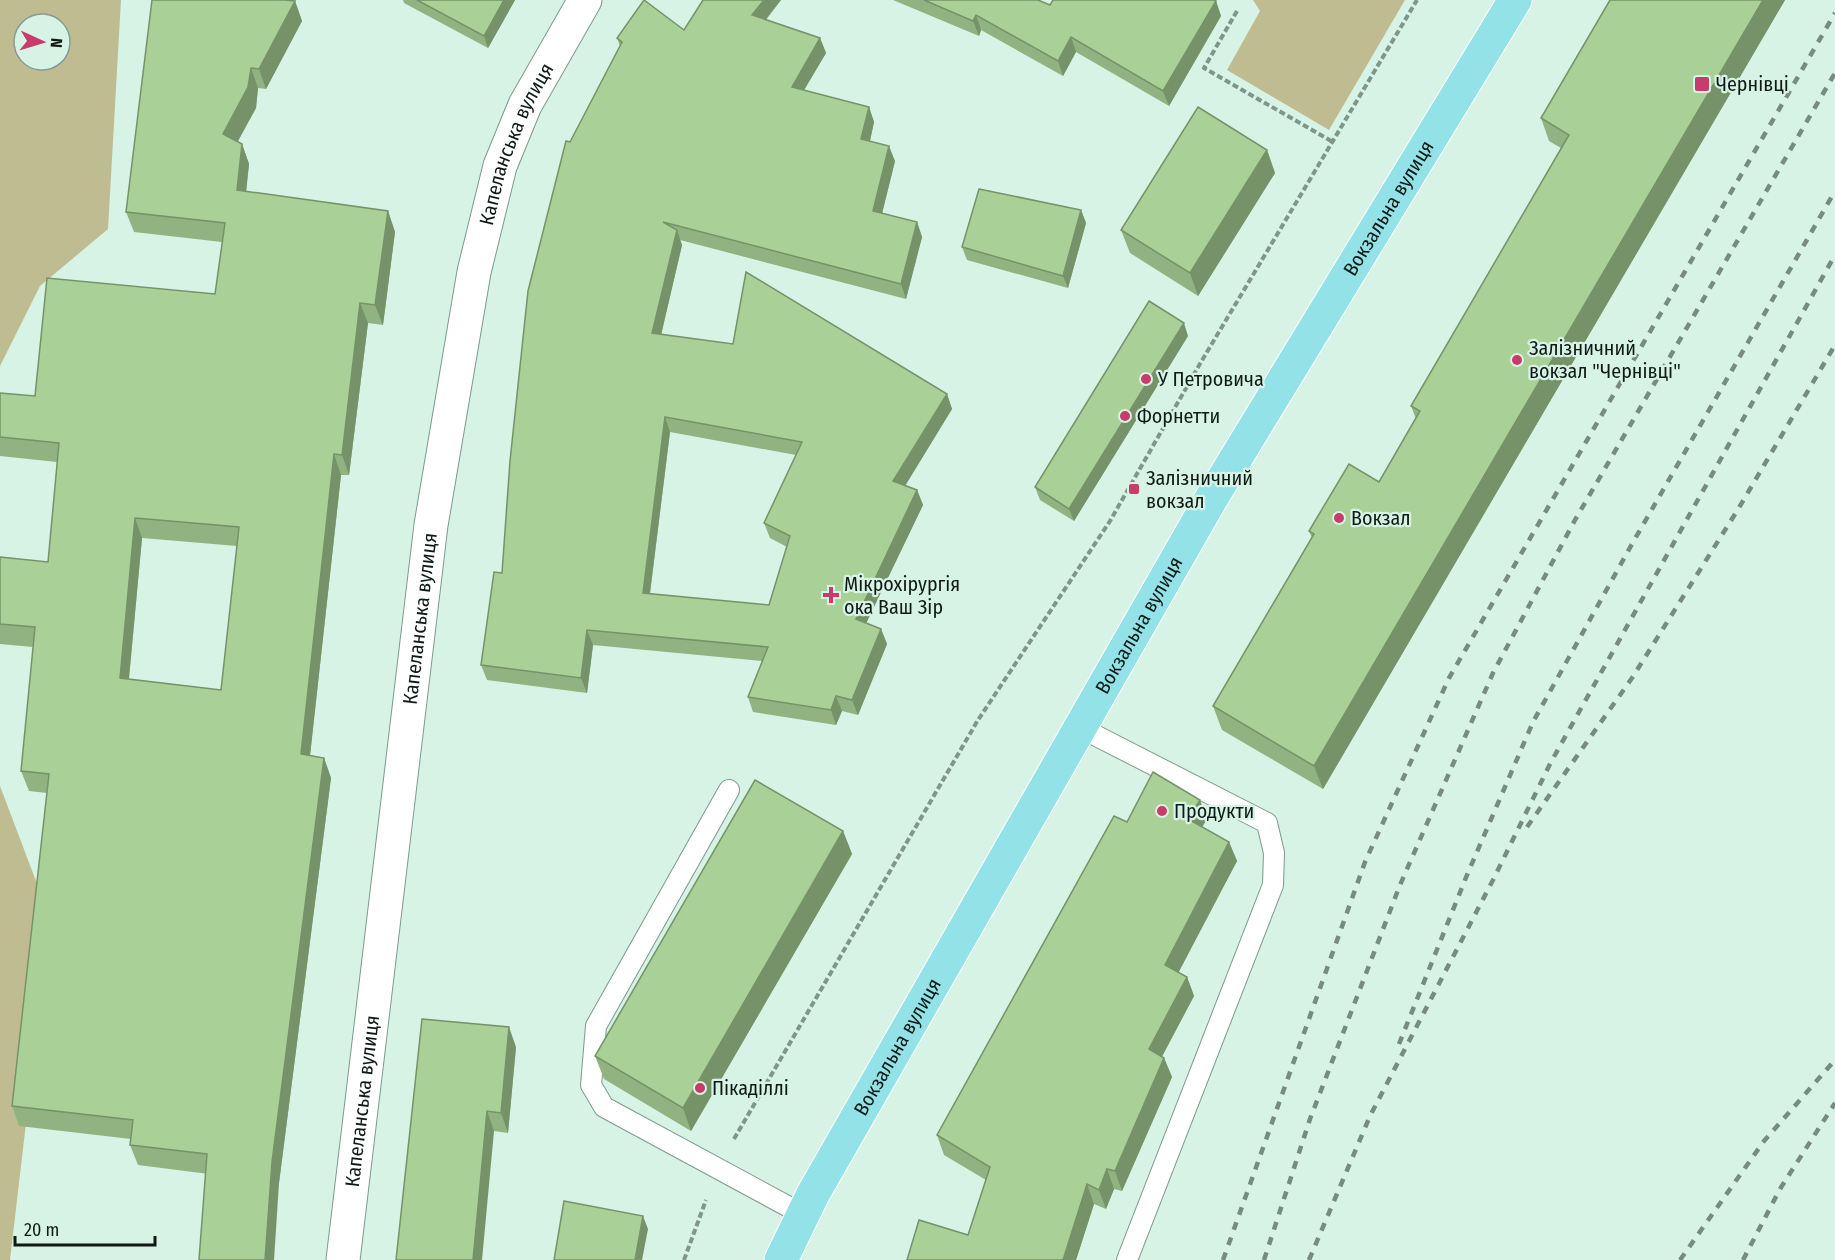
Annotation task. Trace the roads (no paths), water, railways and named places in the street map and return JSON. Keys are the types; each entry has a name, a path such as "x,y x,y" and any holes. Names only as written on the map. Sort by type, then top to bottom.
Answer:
{"main road":[{"name":"Вокзальна вулиця","path":"781,1260 802,1215 1211,499 1515,0"}],"street":[{"name":"Капеланська вулиця","path":"343,1260 431,525 474,272 500,166 525,105 585,0"}],"lane":[{"path":"1081,728 1267,823 1274,853 1274,885 1127,1260"},
{"path":"729,790 596,1026 591,1085 604,1107 802,1215"}],"railway":[{"path":"1223,1260 1365,862 1449,678 1835,13"},
{"path":"1264,1260 1310,1119 1400,885 1493,673 1575,520 1835,73"},
{"path":"1399,1044 1467,875 1533,722 1632,544 1835,191"},
{"path":"1309,1260 1370,1116 1493,880 1551,762 1835,255"},
{"path":"1527,827 1632,678 1737,511 1835,345"},
{"path":"1680,1260 1764,1141 1835,1060"},
{"path":"1743,1260 1780,1189 1835,1103"}],"place":[{"name":"Чернівці","path":"1702,84"},
{"name":"Залізничний вокзал \"Чернівці\"","path":"1517,360"},
{"name":"У Петровича","path":"1146,379"},
{"name":"Форнетти","path":"1125,416"},
{"name":"Залізничний вокзал","path":"1134,489"},
{"name":"Вокзал","path":"1339,518"},
{"name":"Мікрохірургія ока Ваш Зір","path":"831,595"},
{"name":"Продукти","path":"1162,811"},
{"name":"Пікаділлі","path":"700,1088"}]}
